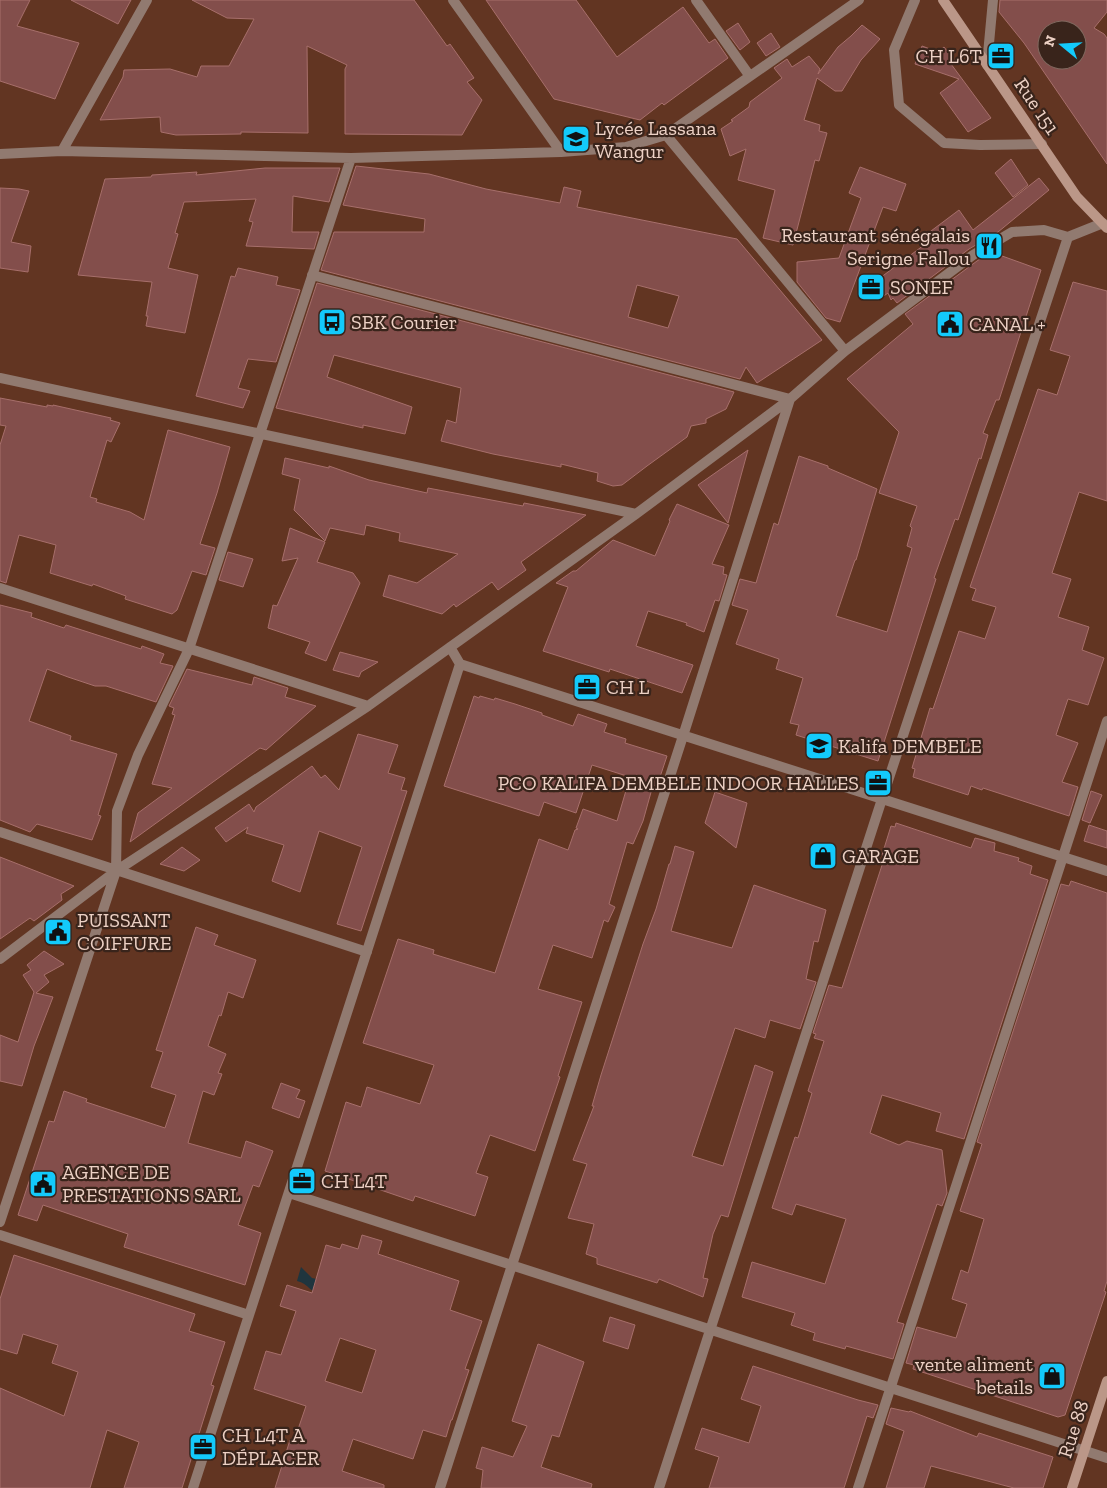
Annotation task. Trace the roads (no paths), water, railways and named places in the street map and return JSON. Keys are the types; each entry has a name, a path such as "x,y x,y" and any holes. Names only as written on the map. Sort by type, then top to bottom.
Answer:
{"main road":[{"name":"Rue 151","path":"943,0 1077,197 1105,226"},
{"name":"Rue 88","path":"1072,1488 1107,1381"}],"street":[{"path":"62,151 147,0"},
{"path":"454,0 561,152"},
{"path":"696,0 749,75"},
{"path":"0,154 62,151 351,158 561,152 626,147 666,135 749,75 859,0"},
{"path":"915,0 894,50 899,105 944,143 980,146 1042,144"},
{"path":"987,64 993,0"},
{"path":"666,135 845,351"},
{"path":"0,1222 116,871 117,811 138,756 189,650 351,158"},
{"path":"0,959 116,871 368,706 636,514 790,399 845,351 974,255 1012,232 1044,230 1068,237 1105,226"},
{"path":"659,1488 882,799 1068,237"},
{"path":"312,275 790,399"},
{"path":"0,378 636,514"},
{"path":"440,1488 790,399"},
{"path":"0,588 368,706"},
{"path":"450,647 460,664 1107,871"},
{"path":"193,1488 460,664"},
{"path":"858,1488 1107,721"},
{"path":"0,832 367,952"},
{"path":"289,1193 1107,1458"},
{"path":"0,1235 249,1315"}],"water":[{"path":"301,1267 312,1278 321,1280 321,1296 297,1281"}],"place":[{"name":"CH L6T","path":"1001,56"},
{"name":"Lycée Lassana Wangur","path":"576,139"},
{"name":"Restaurant sénégalais Serigne Fallou","path":"989,246"},
{"name":"SONEF","path":"871,287"},
{"name":"SBK Courier","path":"332,322"},
{"name":"CANAL +","path":"950,324"},
{"name":"CH L","path":"587,687"},
{"name":"Kalifa DEMBELE","path":"819,746"},
{"name":"PCO KALIFA DEMBELE INDOOR HALLES","path":"878,783"},
{"name":"GARAGE","path":"823,856"},
{"name":"PUISSANT COIFFURE","path":"58,932"},
{"name":"CH L4T","path":"302,1181"},
{"name":"AGENCE DE PRESTATIONS SARL","path":"43,1184"},
{"name":"vente aliment betails","path":"1052,1376"},
{"name":"CH L4T A DÉPLACER","path":"203,1447"}]}
